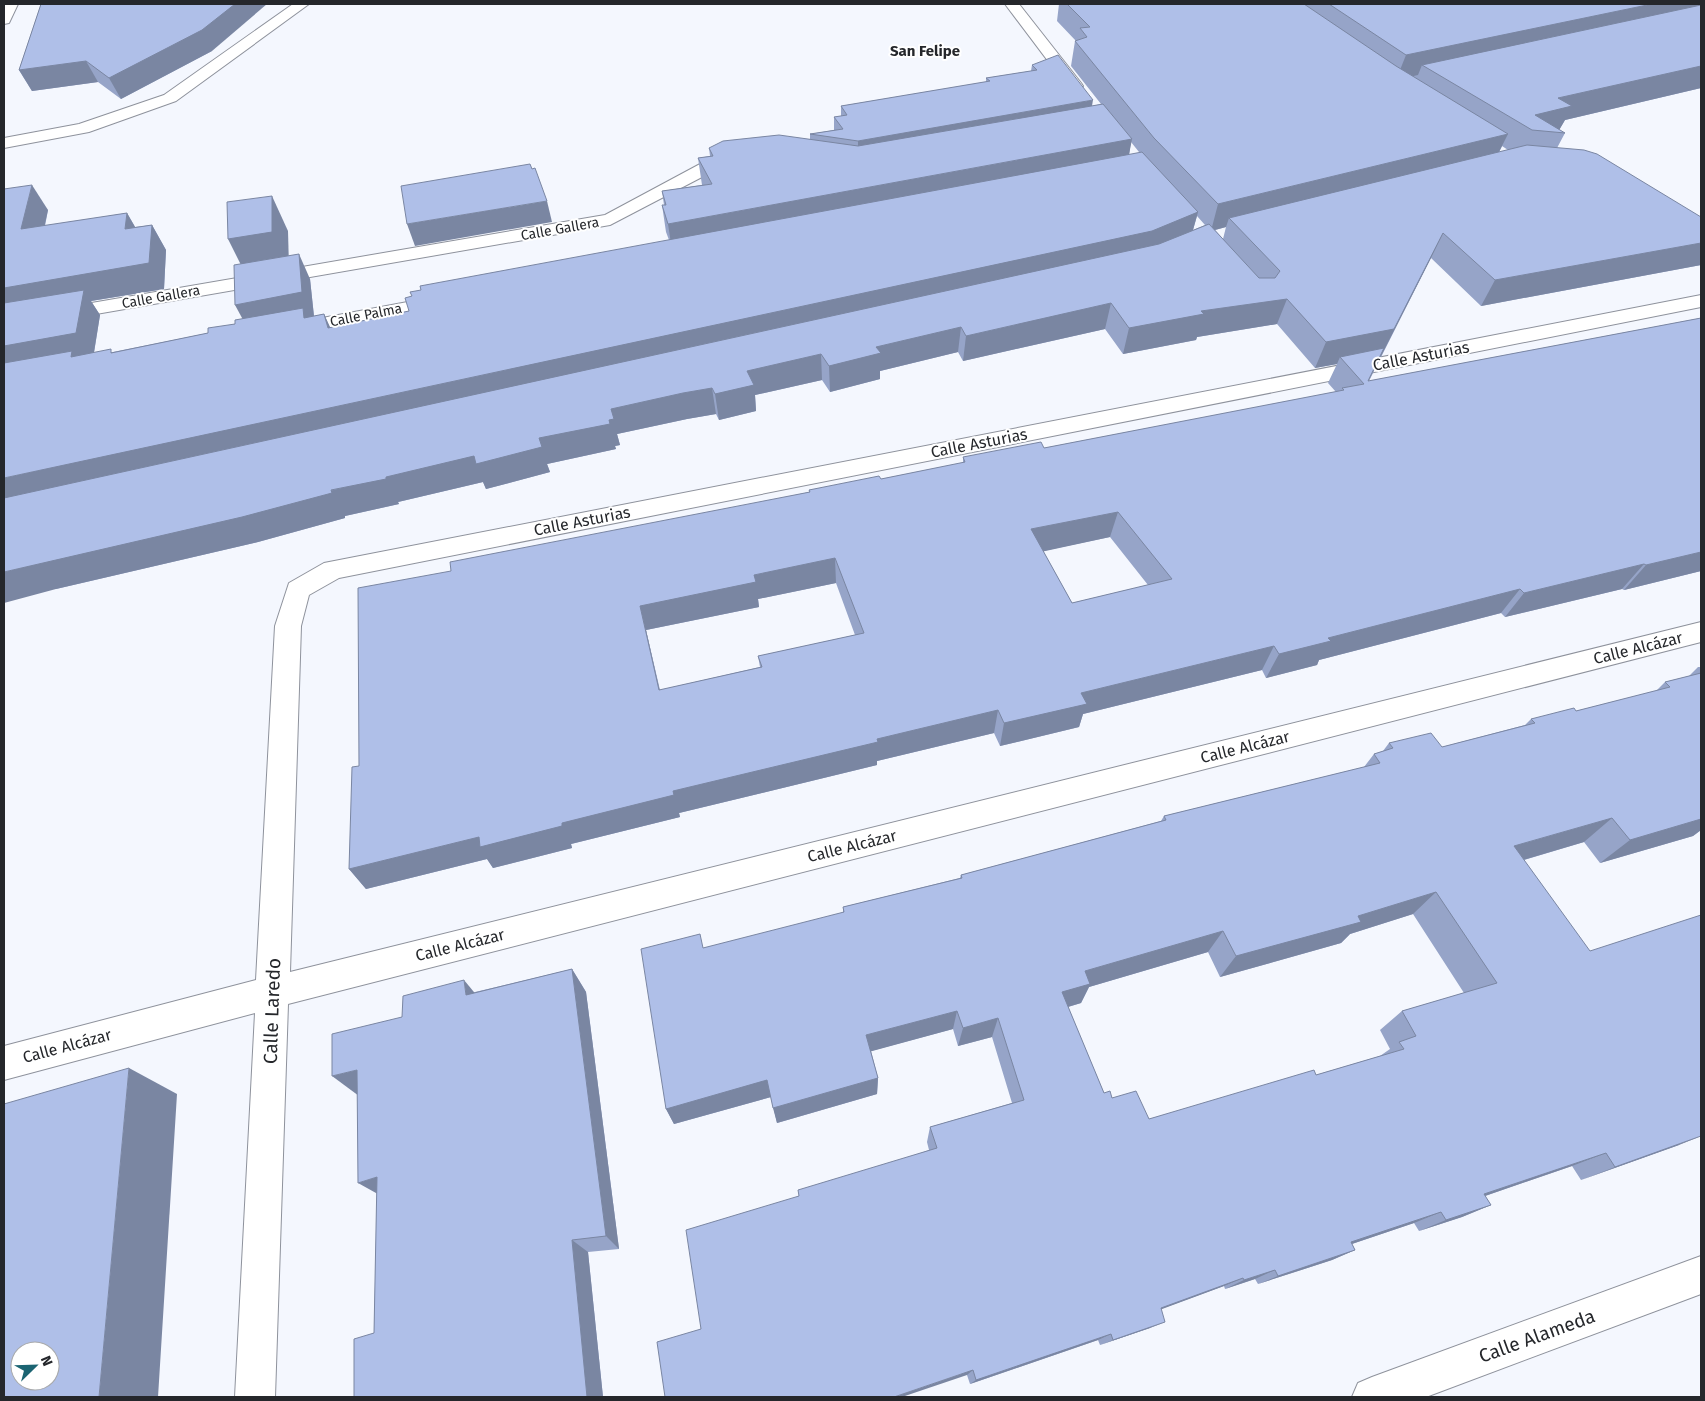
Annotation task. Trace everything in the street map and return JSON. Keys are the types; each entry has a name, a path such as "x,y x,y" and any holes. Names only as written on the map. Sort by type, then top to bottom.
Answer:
{"street":[{"path":"4,20 10,4"},
{"path":"4,143 83,128 170,98 302,4"},
{"path":"1012,4 1085,98"},
{"name":"Calle Gallera","path":"4,324 610,220 721,160 751,157"},
{"name":"Calle Palma","path":"268,334 465,297"},
{"name":"Calle Asturias","path":"288,626 298,590 332,570 1701,301"},
{"name":"Calle Laredo","path":"255,1397 288,626"},
{"name":"Calle Alcázar","path":"4,1063 273,992 1701,632"},
{"name":"Calle Alameda","path":"1372,1397 1701,1275"}],"building":[{"path":"41,4 235,4 202,30 109,78 86,61 19,70"},
{"path":"1067,4 1304,4 1396,66 1508,134 1218,204 1154,138 1075,41 1087,37 1080,28 1090,27"},
{"path":"1329,4 1652,4 1406,55"},
{"path":"1701,5 1701,66 1558,98 1572,106 1535,115 1565,133 1532,130 1422,65"},
{"path":"1058,55 1093,100 858,141 810,134 843,129 834,117 847,115 841,106 990,81 986,78 1037,70 1032,65"},
{"path":"1103,104 1132,139 668,224 662,205 666,205 662,191 712,184 698,158 713,156 709,148 723,141 779,135 858,146"},
{"path":"1527,145 1584,150 1597,154 1701,217 1701,243 1495,280 1443,233 1394,329 1326,342 1287,299 1201,311 1204,314 1129,328 1111,303 966,336 961,327 876,347 881,353 829,366 821,354 747,371 754,385 715,394 712,388 611,409 614,419 609,420 610,424 539,438 542,447 476,464 474,456 386,477 386,479 331,490 332,493 242,517 4,572 4,498 1159,244 1209,224 1259,278 1275,278 1280,271 1229,218"},
{"path":"1142,152 1198,212 1152,231 4,478 4,363 72,351 71,357 111,349 111,353 208,333 208,328 235,324 235,320 303,308 304,318 324,314 328,328 409,311 405,298 412,296 410,292 421,290 420,286"},
{"path":"530,164 532,169 535,168 547,201 407,224 401,186"},
{"path":"32,185 21,229 127,213 125,229 152,225 149,263 4,288 4,189"},
{"path":"272,196 272,232 228,239 227,202"},
{"path":"299,254 302,292 235,305 234,265"},
{"path":"84,290 76,333 4,346 4,303"},
{"path":"1701,318 1701,552 1524,593 1520,589 1328,638 1331,641 1279,654 1274,646 1081,693 1087,704 1004,723 998,710 877,739 878,742 673,791 674,795 562,823 562,826 480,847 479,837 349,869 352,767 359,766 358,588 451,571 450,562 810,492 809,490 879,476 881,479 965,462 963,457 1041,442 1044,448 1344,390 1342,388 1364,384 1340,357 1384,348 1368,381","holes":["1118,512 1172,579 1072,603 1031,529","835,558 864,633 758,656 762,667 659,690 640,606 756,582 754,575"]},
{"path":"1701,673 1701,819 1630,840 1612,818 1514,846 1590,951 1701,915 1701,1136 1615,1167 1606,1153 1484,1194 1491,1205 1446,1220 1441,1212 1351,1242 1355,1250 1278,1276 1275,1270 1244,1280 1243,1278 1161,1308 1165,1322 1113,1340 1111,1334 976,1380 973,1370 894,1397 665,1397 657,1342 701,1329 686,1230 799,1196 798,1190 937,1148 930,1127 1024,1100 998,1018 963,1028 957,1011 866,1035 878,1078 773,1108 767,1080 666,1109 641,949 700,934 703,948 844,912 843,907 962,878 961,875 1166,820 1164,816 1380,763 1374,754 1393,748 1389,743 1431,733 1442,747 1535,723 1531,719 1574,708 1576,711 1670,687 1665,682","holes":["1436,892 1497,983 1402,1011 1416,1036 1399,1042 1404,1049 1316,1075 1314,1070 1149,1119 1136,1091 1112,1098 1110,1091 1104,1093 1062,992 1090,984 1085,971 1223,931 1236,956 1361,922 1358,916"]},
{"path":"572,969 606,1236 572,1240 587,1397 354,1397 354,1339 374,1333 377,1177 358,1183 357,1070 332,1076 332,1034 402,1017 403,996 464,980 466,995"},
{"path":"129,1068 99,1397 4,1397 4,1104"}],"district":[{"name":"San Felipe","path":"925,51"}]}
